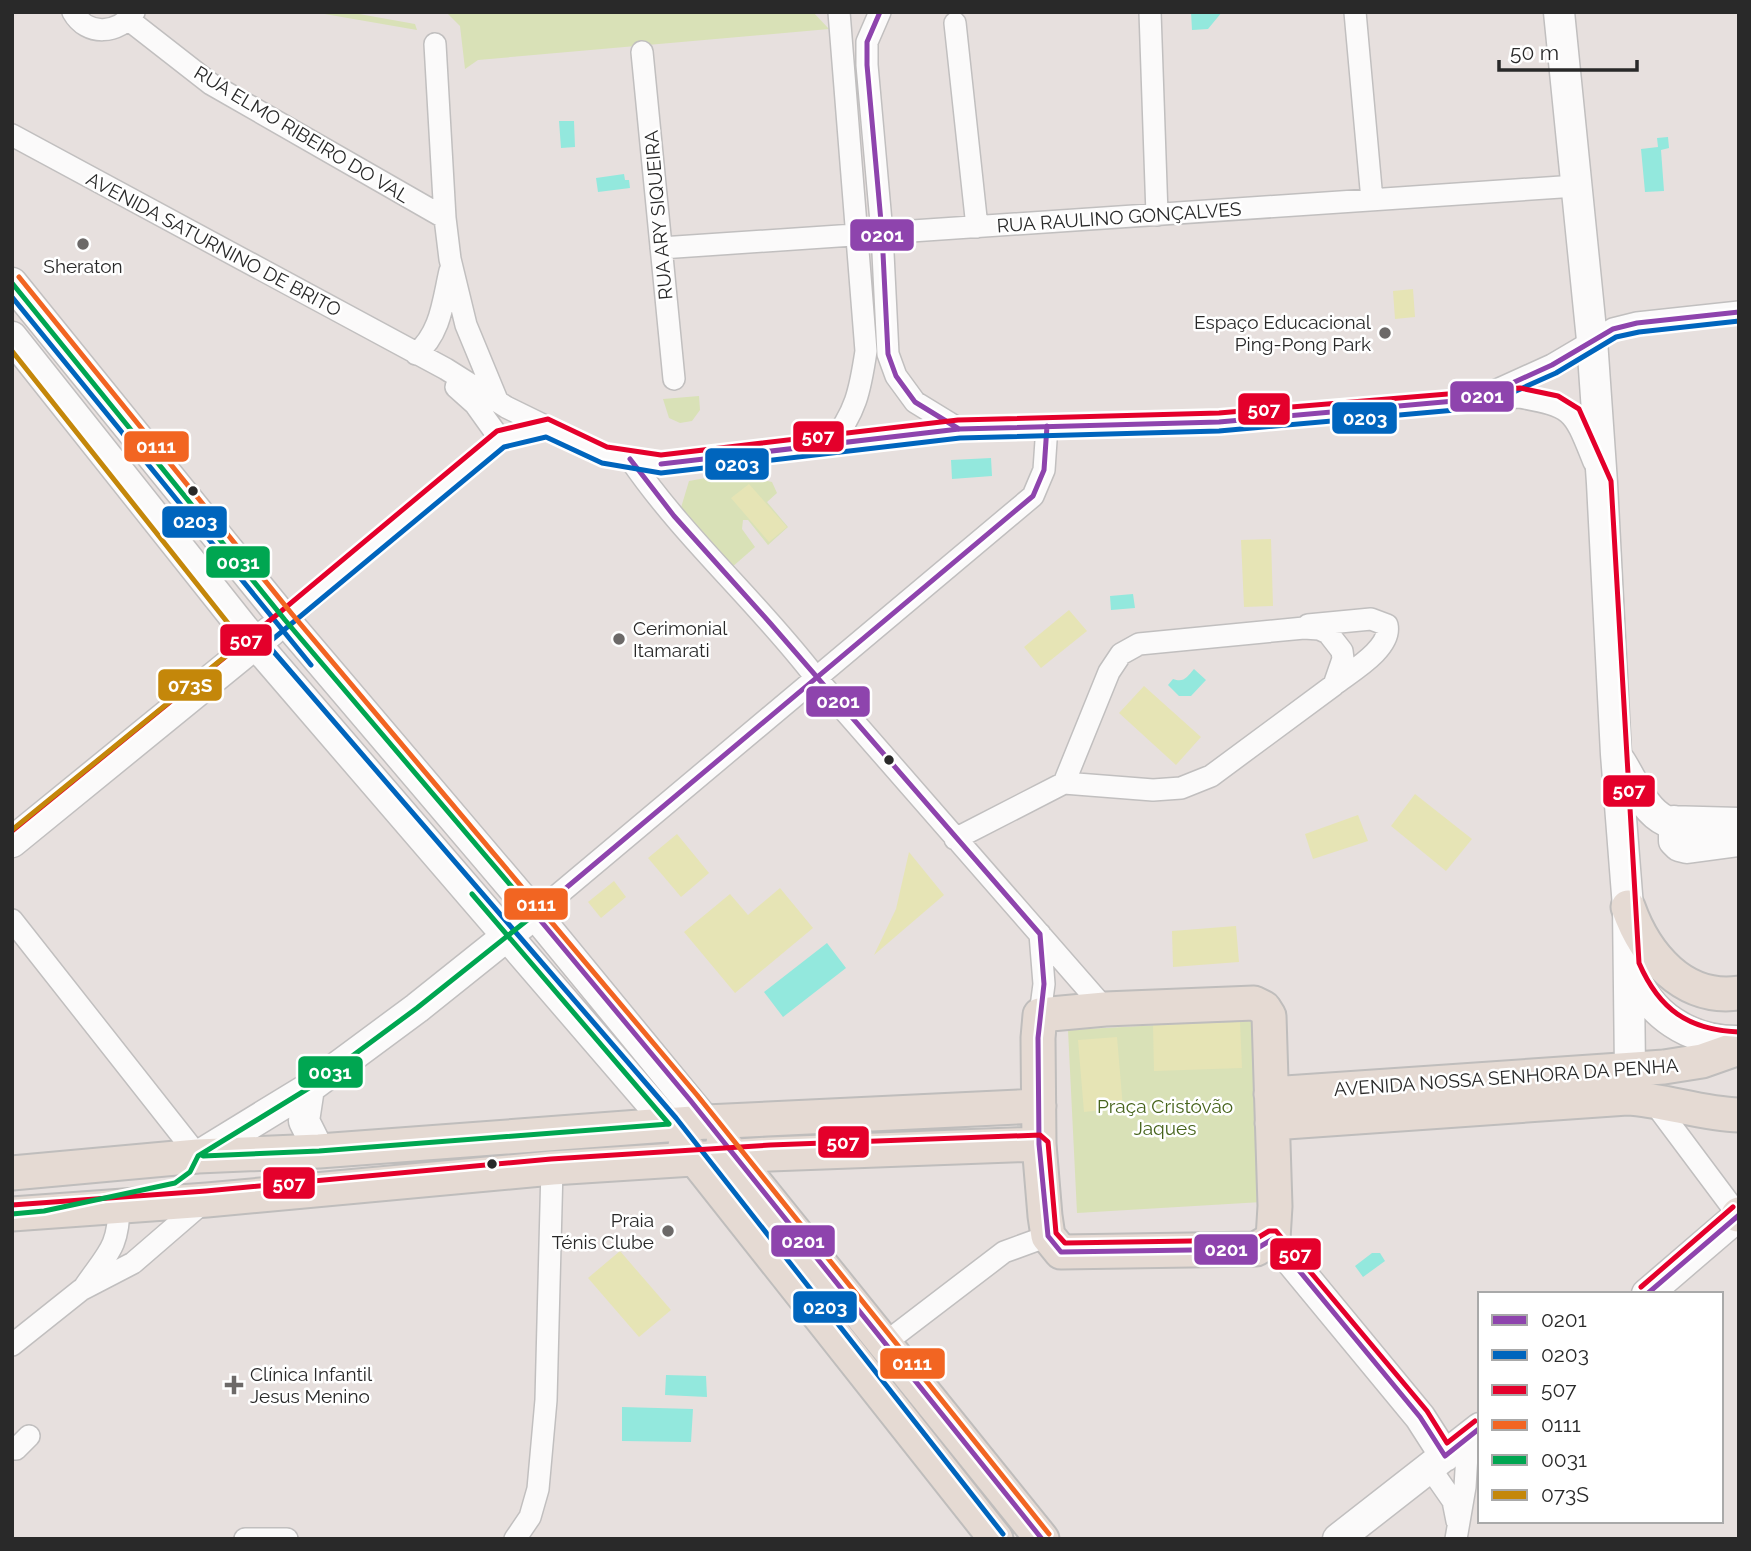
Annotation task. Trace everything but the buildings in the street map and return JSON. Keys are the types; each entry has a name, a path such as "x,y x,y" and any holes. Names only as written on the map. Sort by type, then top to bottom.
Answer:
{"main road":[{"path":"1559,12 1592,340 1616,754 1628,907 1629,1077 1623,1089 1599,1101"},
{"path":"12,283 20,337 255,643 669,1124 996,1539"},
{"path":"20,337 285,620 706,1122 1042,1539"},
{"path":"12,842 285,620"},
{"path":"1616,754 1650,810 1659,818 1739,823"},
{"path":"1674,821 1675,841 1679,846 1687,848 1739,841"},
{"path":"1628,907 1633,922 1650,950 1678,979 1698,990 1739,993"},
{"path":"28,1212 175,1183 190,1172 198,1156 309,1088 417,1008 534,914"},
{"path":"1630,965 1635,979 1651,1004 1673,1023 1713,1040 1739,1041"},
{"path":"1273,1239 1256,1249 1061,1252 1048,1236 1039,1144 1040,1015 1105,1009 1254,1003 1264,1008 1269,1016 1275,1206 1273,1239 1420,1417 1456,1447 1338,1539"},
{"name":"AVENIDA NOSSA SENHORA DA PENHA","path":"1271,1109 1702,1061 1739,1048"},
{"path":"309,1088 304,1121 319,1151"},
{"name":"AVENIDA NOSSA SENHORA DA PENHA","path":"1271,1109 1599,1101 1627,1098 1652,1100 1724,1115 1739,1115"},
{"path":"12,1173 198,1156 319,1151 669,1124 1039,1106"},
{"path":"28,1212 207,1200 552,1168 1039,1144"},
{"path":"1649,1292 1739,1215"}],"street":[{"name":"RUA ELMO RIBEIRO DO VAL","path":"72,12 84,25 107,31 119,27 132,16 211,84 445,218"},
{"path":"830,444 846,424 860,392 866,351 839,12"},
{"path":"880,12 867,42 867,65 882,233 888,354 896,376 915,402 959,429"},
{"path":"1150,12 1157,215"},
{"path":"1356,12 1372,200"},
{"path":"954,23 977,227"},
{"path":"435,44 445,218 452,265 466,325 497,400"},
{"name":"RUA ARY SIQUEIRA","path":"642,52 674,379"},
{"name":"AVENIDA SATURNINO DE BRITO","path":"12,135 547,428 604,454 661,464 959,429 1219,422 1519,397 1555,404 1573,415 1602,483"},
{"name":"RUA RAULINO GONÇALVES","path":"661,248 1576,186"},
{"path":"416,354 428,344 436,331 452,265"},
{"path":"1476,399 1552,365 1613,329 1637,323 1739,312"},
{"path":"441,369 456,357 466,325"},
{"name":"AVENIDA SATURNINO DE BRITO","path":"441,369 475,404 499,439"},
{"path":"534,914 1033,496 1044,470 1047,426"},
{"path":"285,620 499,439 547,428"},
{"path":"630,459 656,498 790,644 816,678 1105,1009"},
{"path":"955,839 1064,783 1153,790 1181,788 1211,776 1379,649 1386,640 1387,625 1371,619 1332,621 1286,629 1139,644 1121,654 1109,672 1064,783"},
{"path":"1286,629 1319,629 1336,641 1343,659 1334,685"},
{"path":"12,920 198,1156"},
{"path":"1040,934 1044,984 1040,1015"},
{"path":"1652,1100 1739,1215"},
{"path":"515,1539 530,1517 538,1489 546,1400 552,1168"},
{"path":"12,1345 81,1290 133,1263 207,1200"},
{"path":"81,1290 116,1242 119,1205"},
{"path":"885,1343 1004,1252 1048,1236"},
{"path":"116,1242 129,1250 133,1263"},
{"path":"1456,1447 1453,1501 1457,1535"},
{"path":"1456,1447 1467,1465 1457,1535"},
{"path":"245,1539 287,1539"}],"green space":[{"path":"313,12 348,12 415,24 417,30"},
{"path":"446,12 813,12 829,29 478,60 465,69 460,26"},
{"path":"699,396 700,410 692,421 680,423 669,418 663,399"},
{"path":"756,469 758,479 772,482 777,493 767,502 788,527 768,545 748,520 743,520 742,529 755,547 731,568 680,511 689,481"},
{"name":"Praça Cristóvão Jaques","path":"1252,1020 1262,1202 1077,1213 1068,1030"}],"shaded area":[{"path":"1413,289 1415,317 1395,319 1393,291"},
{"path":"749,484 787,527 769,542 731,498"},
{"path":"1271,539 1273,606 1244,607 1241,540"},
{"path":"1069,610 1087,631 1041,668 1024,647"},
{"path":"1144,686 1201,737 1176,765 1119,713"},
{"path":"1415,794 1472,839 1446,871 1391,826"},
{"path":"1358,815 1368,841 1313,859 1305,834"},
{"path":"677,834 709,873 681,897 648,858"},
{"path":"909,852 944,895 874,955 896,909"},
{"path":"614,881 626,897 601,918 588,902"},
{"path":"780,888 813,928 735,993 684,932 730,894 748,915"},
{"path":"1236,926 1239,962 1173,967 1172,931"},
{"path":"1240,1022 1242,1068 1154,1071 1153,1025"},
{"path":"1117,1037 1123,1108 1084,1112 1078,1040"},
{"path":"620,1251 671,1310 639,1337 588,1278"}],"water":[{"path":"1191,12 1222,12 1208,29 1192,30"},
{"path":"559,121 574,121 575,147 561,148"},
{"path":"1668,137 1669,148 1661,150 1664,191 1645,192 1641,149 1658,147 1657,138"},
{"path":"624,174 625,180 629,180 630,188 598,192 596,178"},
{"path":"991,458 992,476 952,479 951,460"},
{"path":"1133,594 1135,608 1111,610 1110,596"},
{"path":"1194,669 1206,680 1191,696 1179,696 1168,685 1173,679 1185,678"},
{"path":"827,943 846,968 783,1017 764,992"},
{"path":"1372,1253 1380,1253 1385,1261 1363,1277 1355,1266"},
{"path":"666,1375 706,1376 707,1397 665,1395"},
{"path":"622,1407 693,1409 691,1442 622,1441"}],"transit line":[{"name":"0201","path":"880,12 867,42 867,65 882,233 888,354 896,376 915,402 959,429"},
{"name":"0111","path":"19,277 292,614 697,1095 1049,1534"},
{"name":"0031","path":"12,283 285,620 535,914 417,1008 309,1088 198,1156 190,1172 175,1183 44,1211 12,1214"},
{"name":"0203","path":"12,297 311,665"},
{"name":"0201","path":"661,464 959,429 1219,422 1477,399 1552,365 1613,329 1637,323 1739,312"},
{"name":"0203","path":"1003,1534 676,1118 267,644 504,447 546,437 602,463 661,473 960,438 1219,431 1478,408 1556,373 1616,337 1739,321"},
{"name":"073S","path":"12,351 243,642 12,830"},
{"name":"507","path":"12,831 497,431 548,419 607,447 661,455 958,420 1219,413 1520,388 1558,396 1579,409 1611,481 1639,963 1656,993 1677,1014 1705,1027 1739,1032"},
{"name":"0201","path":"1042,1539 690,1100 535,914 1033,496 1044,470 1047,426"},
{"name":"0201","path":"630,459 674,516 1040,934 1044,984 1038,1038 1039,1144 1048,1236 1061,1252 1256,1249 1273,1239 1420,1417 1445,1456 1478,1430"},
{"name":"0031","path":"472,894 669,1124"},
{"name":"0031","path":"203,1156 319,1151 669,1124"},
{"name":"507","path":"12,1205 206,1191 551,1159 770,1145 1040,1135 1048,1142 1056,1233 1065,1243 1254,1240 1269,1231 1276,1231 1427,1411 1447,1443 1475,1421"},
{"name":"507","path":"1641,1287 1733,1207"},
{"name":"0201","path":"1649,1292 1739,1215"}],"place":[{"name":"Sheraton","path":"83,244"},
{"name":"Espaço Educacional Ping-Pong Park","path":"1385,333"},
{"name":"Cerimonial Itamarati","path":"619,639"},
{"name":"Praia Ténis Clube","path":"668,1231"},
{"name":"Clínica Infantil Jesus Menino","path":"234,1385"}]}
